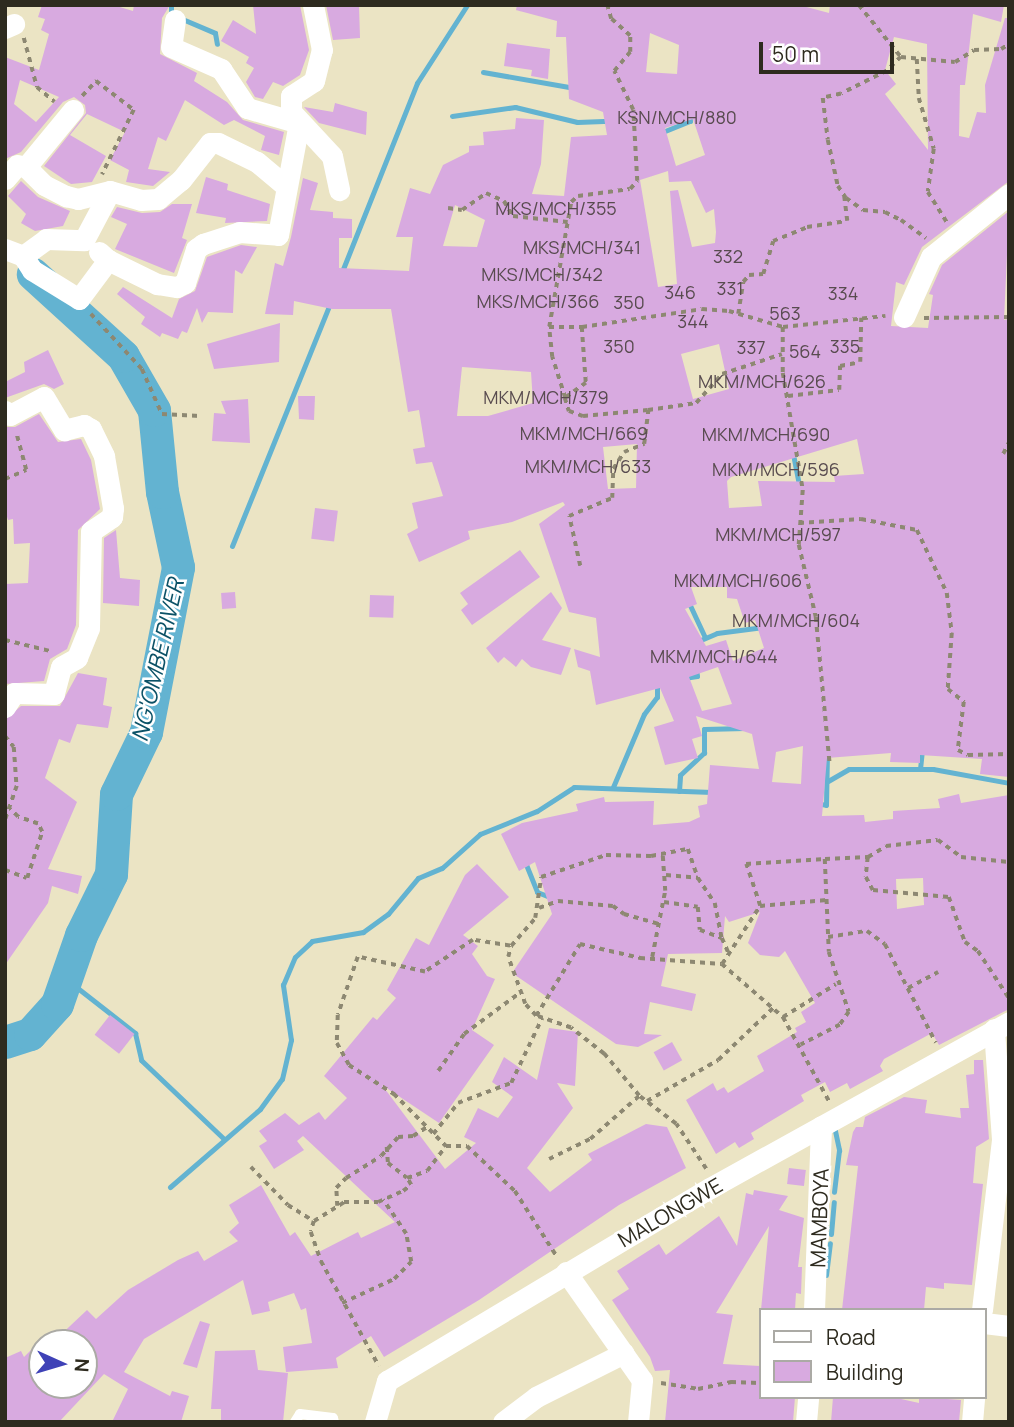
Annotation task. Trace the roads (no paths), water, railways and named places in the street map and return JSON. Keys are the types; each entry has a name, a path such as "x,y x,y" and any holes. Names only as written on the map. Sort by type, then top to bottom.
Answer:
{"street":[{"path":"108,260 79,299 32,270 14,253 46,239 84,240 108,260 157,284 181,286 202,244 239,232 270,236 282,233 284,185 295,118 291,96 314,80 322,50 313,5"},
{"path":"175,20 171,47 221,69 233,93 247,108 295,118 332,156 339,190"},
{"path":"26,167 73,110"},
{"path":"5,179 17,165 26,167 44,185 78,199 110,191 141,200 158,199 181,180 210,144 218,143 257,162 284,185"},
{"path":"84,240 110,191"},
{"path":"904,317 922,267 939,247 1009,194"},
{"path":"5,707 14,692 54,694 61,667 72,663 89,628 91,531 112,517 113,508 104,456 91,429 84,425 64,430 47,398 6,413"},
{"name":"MALONGWE","path":"375,1422 387,1381 710,1188 1001,1026 1005,1141 982,1308"},
{"name":"MAMBOYA","path":"814,1308 829,1123"},
{"path":"566,1272 642,1380 638,1422"},
{"path":"986,1323 1009,1326"},
{"path":"503,1422 536,1397 624,1353"},
{"path":"806,1422 808,1399"},
{"path":"972,1422 974,1399"}],"lane":[{"path":"295,1422 300,1414 332,1418 334,1422"}],"waterway":[{"path":"171,5 171,15"},
{"path":"341,274 417,83 467,5"},
{"path":"180,18 215,33 217,44"},
{"path":"483,72 575,88"},
{"path":"452,116 515,107 577,122 610,121"},
{"path":"660,133 690,121 689,114"},
{"name":"NG'OMBE RIVER","path":"5,1042 30,1034 57,1004 81,935 111,874 116,794 146,732 178,567 162,492 154,410 123,356 33,274"},
{"path":"232,546 330,303"},
{"path":"793,454 799,486"},
{"path":"688,601 705,637"},
{"path":"696,642 717,633 764,627"},
{"path":"684,678 697,676 696,668"},
{"path":"613,787 644,714 657,697 657,683"},
{"path":"679,791 680,775 704,753 704,729 745,728"},
{"path":"920,769 922,750"},
{"path":"816,803 826,805 827,752"},
{"path":"828,781 849,769 933,769 1009,783"},
{"path":"170,1187 260,1109 282,1079 291,1040 283,985 295,957 312,941 363,932 388,914 418,878 442,868 480,834 537,811 574,787 712,792"},
{"path":"525,862 537,892 553,898"},
{"path":"66,979 135,1033 141,1060 224,1139"},
{"path":"834,1126 839,1150 834,1192"},
{"path":"831,1234 834,1202"},
{"path":"826,1275 830,1243"}]}
